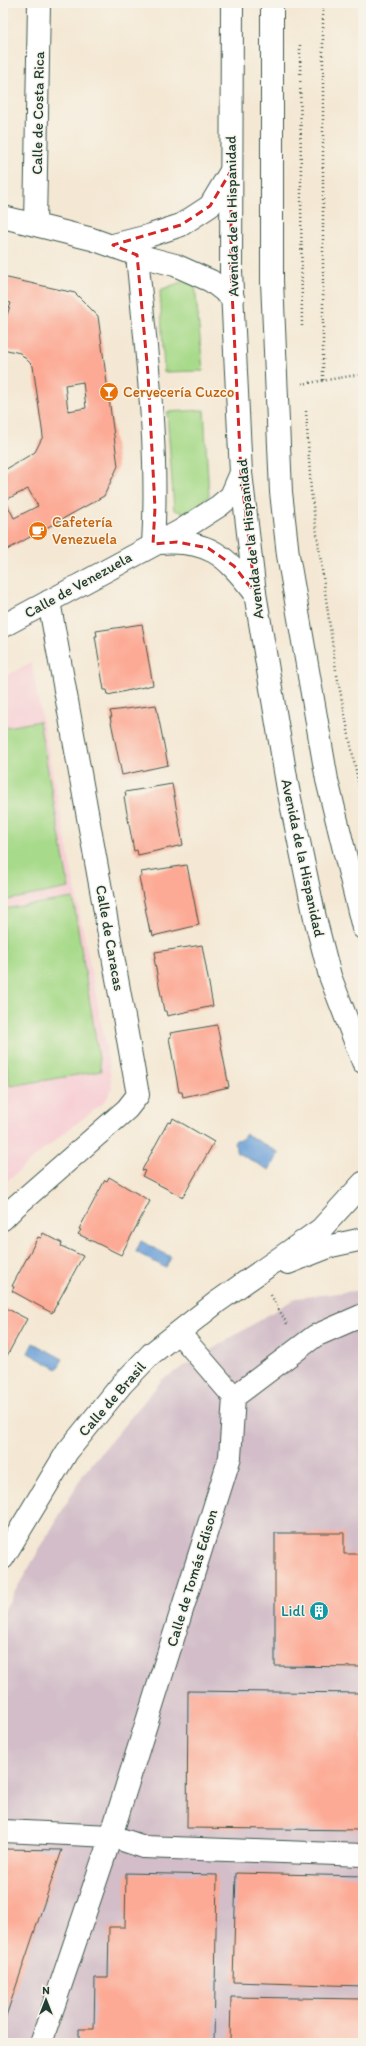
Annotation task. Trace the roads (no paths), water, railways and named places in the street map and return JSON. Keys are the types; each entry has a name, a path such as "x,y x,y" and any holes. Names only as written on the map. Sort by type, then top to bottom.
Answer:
{"street":[{"name":"Calle de Costa Rica","path":"35,224 40,3"},
{"name":"Avenida de la Hispanidad","path":"232,3 231,271 241,473 255,593 288,789 315,918 330,976 363,1062"},
{"path":"272,3 272,281 281,492 286,539 304,655 327,780 363,928"},
{"path":"113,245 148,236 181,224 210,206 231,171"},
{"path":"3,217 113,245 137,255 175,265 211,281 233,298"},
{"path":"137,255 148,374 155,508 153,544"},
{"name":"Calle de Venezuela","path":"3,626 180,530 220,506 231,496 241,473"},
{"name":"Calle de Venezuela","path":"153,544 177,542 208,548 234,566 255,593"},
{"name":"Calle de Caracas","path":"3,1220 16,1206 127,1109 138,1095 49,600"},
{"name":"Calle de Brasil","path":"3,1558 67,1452 122,1384 151,1354 217,1302 259,1274 321,1229 363,1183"},
{"name":"Calle de Brasil","path":"259,1274 331,1246 363,1239"},
{"path":"179,1333 234,1397 300,1349 315,1336 363,1315"},
{"name":"Calle de Tomás Edison","path":"41,2043 111,1836 230,1458 234,1397"},
{"path":"3,1831 111,1836 144,1847 363,1855"}],"water":[{"path":"246,1134 279,1153 269,1170 236,1152 237,1148 234,1144 235,1140 242,1139"},
{"path":"141,1241 171,1257 166,1268 136,1252"},
{"path":"33,1343 63,1359 57,1369 28,1353"}],"place":[{"name":"Cervecería Cuzco","path":"109,392"},
{"name":"Cafetería Venezuela","path":"38,531"},
{"name":"Lidl","path":"319,1611"}]}
